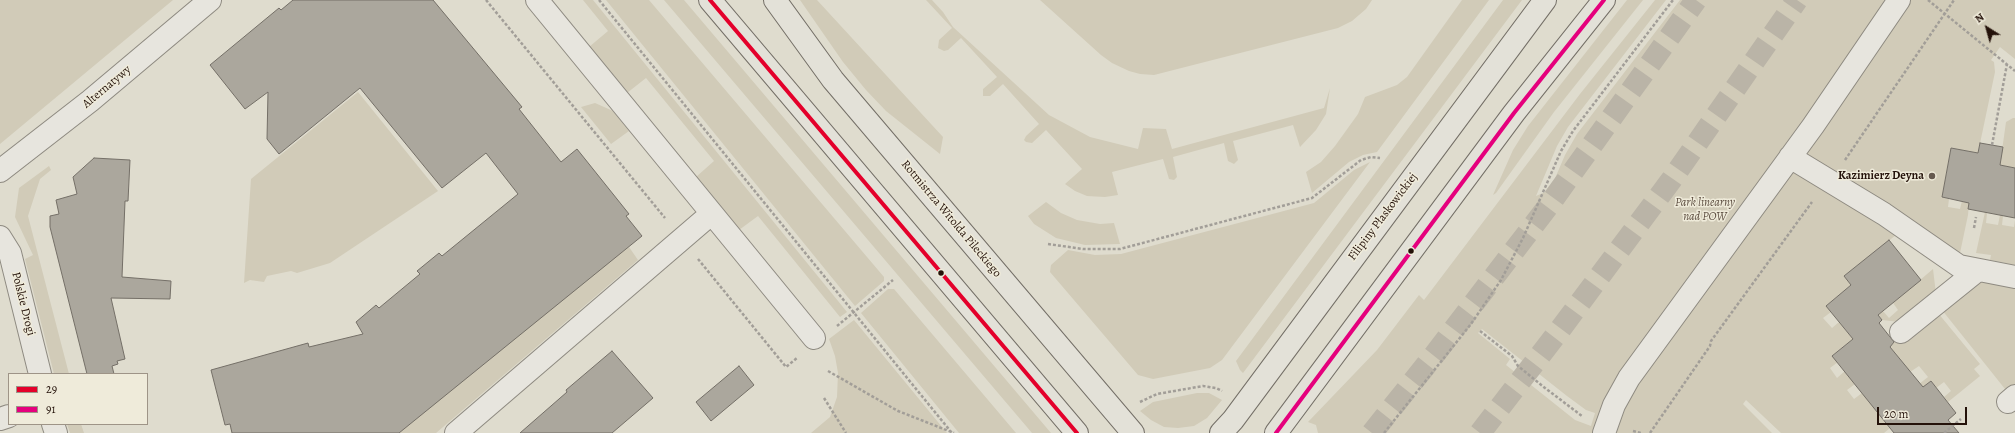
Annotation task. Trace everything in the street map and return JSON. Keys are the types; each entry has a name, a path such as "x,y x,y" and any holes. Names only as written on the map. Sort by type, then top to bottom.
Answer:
{"main road":[{"path":"710,0 1077,433"},
{"name":"Rotmistrza Witolda Pileckiego","path":"775,0 833,80 1133,433"},
{"name":"Filipiny Płaskowickiej","path":"1221,433 1233,420 1545,0"},
{"path":"1276,433 1514,113 1604,0"}],"street":[{"name":"Alternatywy","path":"0,171 90,101 210,0"},
{"path":"537,0 814,338"},
{"path":"1605,428 1614,405 1629,378 1790,157 1899,0"},
{"path":"1790,157 1884,214 1959,266 2015,277"},
{"path":"456,433 712,214"},
{"name":"Polskie Drogi","path":"0,237 10,254 40,373"},
{"path":"1901,332 1978,270"}],"path":[{"path":"599,0 952,433"},
{"path":"1384,433 1471,324 1501,280 1523,238 1561,151 1573,131 1673,0"},
{"path":"1928,0 2015,70"},
{"path":"1650,433 1710,346 1711,341 1829,181 1835,175 1954,0"},
{"path":"1992,145 2007,63"},
{"path":"1048,244 1083,249 1120,249 1312,198 1361,160 1371,157 1380,158"},
{"path":"1974,228 1976,217"},
{"path":"1480,331 1512,356 1518,366 1580,414 1605,428 1641,433"},
{"path":"828,371 898,411 952,433"},
{"path":"1137,404 1157,394 1203,386 1216,388 1223,392"},
{"path":"824,398 846,433"},
{"path":"1944,433 1961,418"}],"green space":[{"path":"0,0 173,0 0,144"},
{"path":"583,0 593,0 847,312 840,317 758,216 739,230 696,177 714,161 646,78 627,93 589,47 608,31"},
{"path":"606,0 649,0 884,277 884,281 855,306"},
{"path":"664,0 684,0 1051,433 1032,433"},
{"path":"800,0 817,0 943,137 940,154 886,111 866,90 843,62"},
{"path":"926,0 932,0 943,12 953,27 1049,115 1090,137 1138,149 1143,128 1166,129 1172,149 1324,108 1330,88 1326,114 1316,130 1300,147 1293,125 1233,141 1238,160 1234,164 1228,161 1224,143 1173,157 1177,177 1174,180 1169,179 1163,159 1112,172 1118,195 1105,197 1087,196 1075,191 1065,184 1082,169 1046,130 1032,143 1024,140 1026,136 1039,124 1003,84 990,96 983,96 983,89 997,77 961,38 948,50 944,51 938,48 939,40 952,28"},
{"path":"1040,0 1372,0 1366,9 1352,21 1338,28 1154,75 1140,74 1129,71 1112,63 1101,55"},
{"path":"1462,0 1489,0 1377,152 1363,155 1349,162 1312,193 1306,172 1321,162 1335,146 1358,114 1365,97 1397,85 1407,77"},
{"path":"1503,0 1522,0 1243,373 1236,361"},
{"path":"1627,0 1643,0 1554,112 1496,193 1493,195 1513,150 1528,126"},
{"name":"Park linearny nad POW","path":"1655,0 1666,0 1568,127 1557,146 1536,196 1550,190 1565,155 1577,134 1680,0 2015,0 2015,59 2000,47 1991,60 1994,62 1995,72 1978,153 1951,148 1942,197 1949,199 1948,207 1960,209 1962,201 1969,202 1968,215 1960,253 1888,208 1896,235 1844,276 1851,285 1826,306 1831,312 1823,318 1832,328 1839,322 1853,339 1833,355 1838,362 1830,368 1837,378 1845,371 1855,384 1847,390 1854,399 1862,393 1902,418 1884,433 1781,433 1746,400 1743,404 1772,433 1318,433 1316,425 1308,422 1377,350 1419,295 1424,300 1580,94","holes":["1482,329 1586,410 1595,413 1591,426 1575,420 1506,365 1510,359 1478,333"]},
{"path":"358,92 438,191 330,263 297,273 291,271 267,276 264,282 250,280 244,283 251,179"},
{"path":"595,103 613,111 629,131 611,144 581,107"},
{"path":"2015,118 2015,168 2000,165 2006,122"},
{"path":"1370,162 1222,360 1210,368 1153,379 1138,375 1050,272 1051,265 1068,250 1095,255 1121,254 1314,203 1354,170"},
{"path":"49,166 51,170 40,179 28,216 69,373 54,373 25,259 33,255 15,217 19,188"},
{"path":"1046,202 1061,213 1077,220 1100,224 1114,223 1120,244 1085,245 1056,238 1034,224 1028,216"},
{"path":"1985,212 1987,213 1986,223 1998,225 2000,215 2003,216 2002,225 2014,227 2015,220 2015,265 1990,260 1991,255 1976,253"},
{"path":"603,236 618,255 629,247 638,260 436,433 232,433 230,428 359,393"},
{"path":"1933,269 1936,294 1900,322 1882,320 1878,315 1883,311 1889,318 1898,310 1893,303"},
{"path":"1985,280 2015,285 2015,385 2009,390 2005,389 1942,310 1973,284"},
{"path":"888,289 894,289 1016,433 959,433 861,313"},
{"path":"1938,313 1980,364 1974,369 1980,376 1948,402 1944,397 1951,391 1944,382 1936,388 1931,381 1923,388 1919,384 1928,377 1919,366 1910,372 1890,347 1894,342 1902,342"},
{"path":"854,320 947,433 811,433 830,417 837,397 838,373 835,356 829,339"},
{"path":"1197,393 1209,393 1222,400 1207,418 1194,426 1178,428 1164,427 1151,420 1140,411 1153,402"},
{"path":"67,425 81,425 84,433 70,433"}],"building":[{"path":"293,0 433,0 522,107 519,109 561,162 577,149 629,214 626,216 642,236 399,433 232,433 230,424 225,425 211,370 308,343 309,347 363,334 356,322 376,305 379,308 420,274 417,271 439,253 442,256 518,194 486,153 442,188 360,88 279,154 267,139 268,92 245,109 210,65 279,8 281,10"},
{"path":"1980,143 2003,147 2000,165 2015,168 2015,218 1968,209 1969,203 1942,197 1951,148 1978,153"},
{"path":"94,158 130,160 128,201 125,201 122,277 171,281 170,299 111,298 125,359 117,361 118,364 112,366 114,373 87,373 50,227 50,216 59,214 56,200 77,194 73,177"},
{"path":"1889,240 1921,280 1878,315 1882,320 1879,323 1894,342 1890,347 1923,387 1931,381 1956,413 1948,420 1959,433 1894,433 1832,356 1853,339 1826,306 1851,285 1844,276"},
{"path":"612,351 653,398 612,433 520,433 567,392 566,390"},
{"path":"739,366 754,385 711,421 696,402"}],"tunnel":[{"path":"1372,433 1435,354 1549,205 1696,0"},
{"path":"1480,433 1559,331 1672,179 1797,0"}],"transit line":[{"name":"29","path":"710,0 1077,433"},
{"name":"91","path":"1276,433 1514,113 1604,0"}],"place":[{"name":"Kazimierz Deyna","path":"1932,176"}]}
